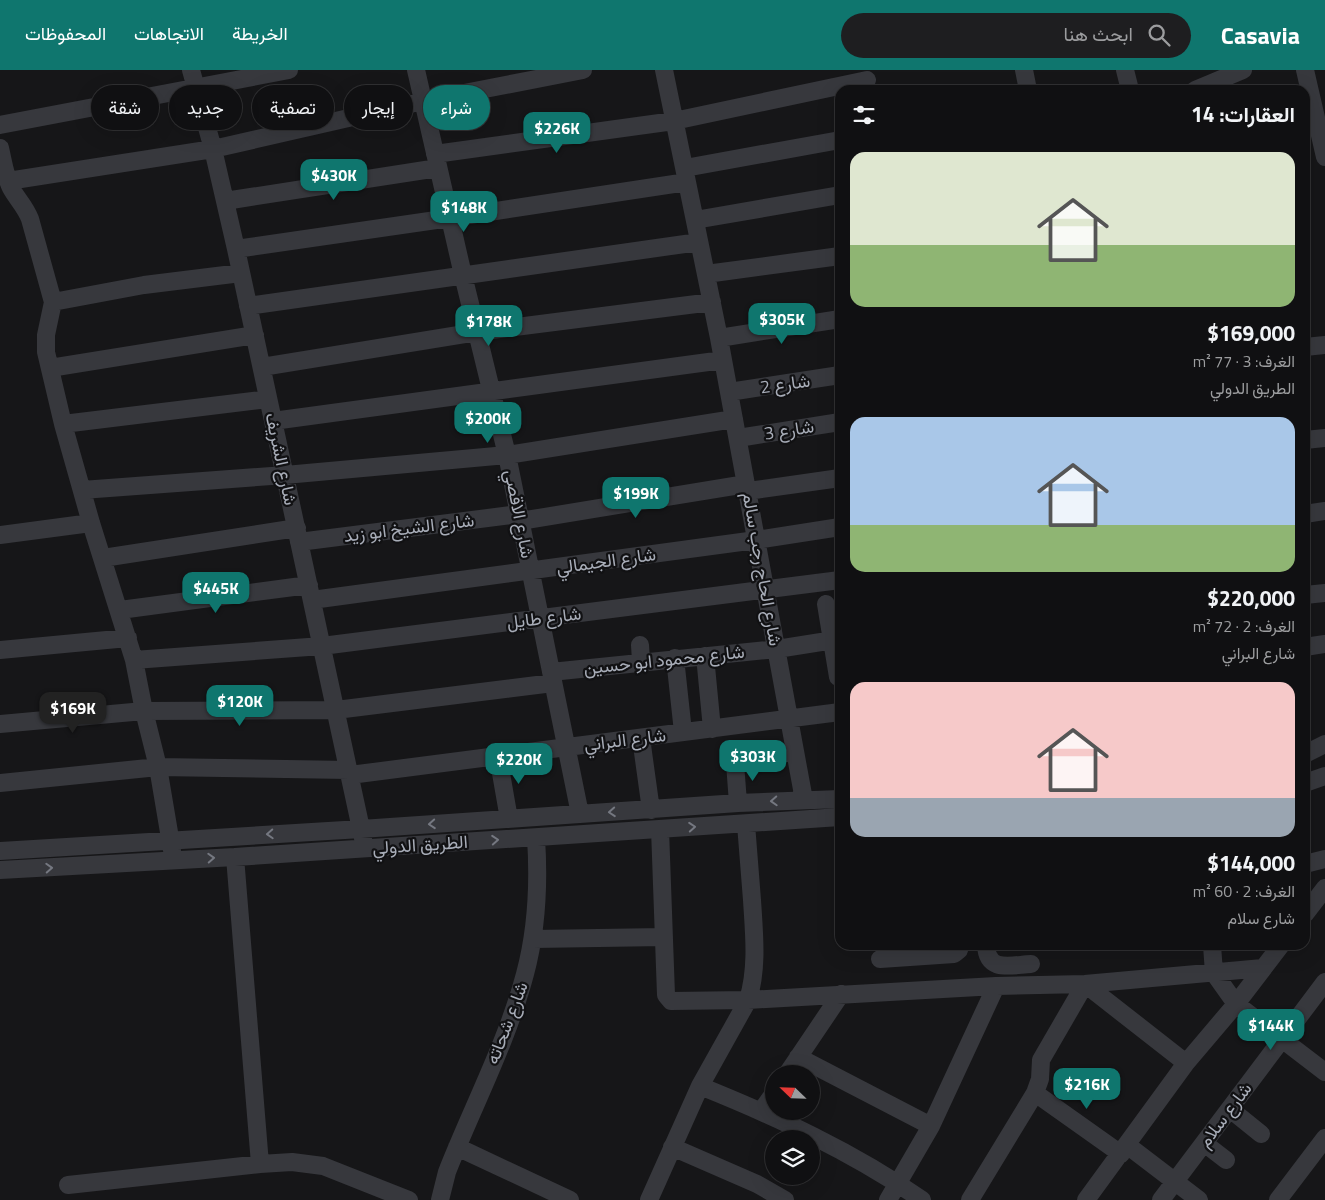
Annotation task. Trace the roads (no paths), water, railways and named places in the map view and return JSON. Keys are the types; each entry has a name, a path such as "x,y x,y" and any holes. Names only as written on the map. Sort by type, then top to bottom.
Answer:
{"street":[{"name":"شارع الشريف","path":"191,70 195,85"},
{"path":"207,85 289,70"},
{"name":"شارع الاقصي","path":"416,70 423,101"},
{"path":"490,88 583,70"},
{"name":"شارع الحاج رجب سالم","path":"664,70 719,338 795,752 816,819"},
{"path":"1024,70 1027,85"},
{"path":"1125,70 1129,85"},
{"path":"1207,85 1243,70"},
{"path":"1305,70 1308,85"},
{"path":"843,85 867,80"},
{"path":"225,201 437,161 674,121 835,87"},
{"path":"0,125 169,92"},
{"path":"1310,92 1325,157"},
{"path":"8,180 213,149 423,101"},
{"name":"شارع الشريف","path":"208,130 262,367 366,849"},
{"name":"شارع الاقصي","path":"430,130 507,455 566,748 573,814 566,835"},
{"path":"236,249 450,218 686,175 835,141"},
{"path":"0,148 12,190 26,210 30,220 53,302 46,335 46,352 63,424 91,523 120,610 134,660 158,767 173,861"},
{"path":"695,220 835,197"},
{"path":"248,306 699,242"},
{"path":"706,274 835,257"},
{"path":"53,302 144,285 241,273"},
{"path":"262,367 477,332 712,302"},
{"path":"719,338 835,320"},
{"path":"50,368 254,335"},
{"path":"1310,346 1325,345"},
{"path":"273,421 723,360"},
{"name":"شارع 2","path":"729,392 835,377"},
{"path":"63,424 268,399"},
{"path":"82,490 285,475 507,455 734,419"},
{"name":"شارع 3","path":"738,438 835,423"},
{"path":"1310,440 1325,438"},
{"name":"شارع الشيخ ابو زيد","path":"103,558 298,535 520,518 747,488 835,479"},
{"path":"1310,513 1325,511"},
{"path":"0,536 91,523"},
{"name":"شارع الجيمالي","path":"120,610 531,571 835,528"},
{"name":"شارع طايل","path":"134,660 322,646 835,581"},
{"path":"1310,594 1325,593"},
{"path":"826,604 835,636"},
{"path":"0,650 128,638"},
{"name":"شارع محمود ابو حسين","path":"0,724 144,711 336,710 552,678 640,653 675,658 776,649 835,640"},
{"path":"1310,646 1325,644"},
{"path":"705,656 712,729"},
{"path":"675,658 683,732"},
{"name":"شارع البراني","path":"0,783 158,767 349,772 566,748 835,713"},
{"path":"641,738 651,810"},
{"path":"1310,752 1325,744"},
{"path":"761,757 795,752"},
{"path":"498,756 508,819"},
{"path":"735,763 738,803"},
{"path":"1310,781 1324,777"},
{"name":"الطريق الدولي","path":"0,850 361,829 738,803 835,799"},
{"name":"الطريق الدولي","path":"0,870 366,849 835,817"},
{"path":"649,1200 700,1086 748,1000 754,970 754,926 746,824"},
{"path":"660,829 666,995 671,1001 748,1000 996,986 1084,984 1263,968"},
{"name":"شارع شحاته","path":"440,1200 447,1172 516,1005 526,972 533,939 537,905 538,871 536,838"},
{"path":"235,857 260,1164"},
{"path":"1310,863 1325,859"},
{"path":"1310,908 1325,888"},
{"path":"533,939 664,937"},
{"path":"880,959 954,954 959,950"},
{"path":"987,950 988,958 997,965 1031,964"},
{"path":"1212,950 1214,972 1236,1004 1325,1072"},
{"path":"1086,1200 1186,1064 1236,1004 1277,950"},
{"name":"شارع سلام","path":"1161,1200 1325,982"},
{"path":"1084,984 1186,1064"},
{"path":"970,1200 1034,1093 1040,1079 1040,1060 1084,984"},
{"path":"888,1200 931,1126 996,986"},
{"path":"793,1065 841,994"},
{"path":"798,1057 931,1126"},
{"path":"700,1086 762,1110 827,1143 898,1183 922,1200"},
{"path":"1034,1093 1175,1182 1199,1200"},
{"path":"762,1110 765,1106"},
{"path":"1230,1109 1262,1134"},
{"path":"1278,1200 1325,1138"},
{"path":"1204,1142 1226,1160"},
{"path":"457,1147 570,1200"},
{"path":"672,1147 757,1184 785,1200"},
{"path":"68,1185 292,1162 323,1166 409,1200"}]}
